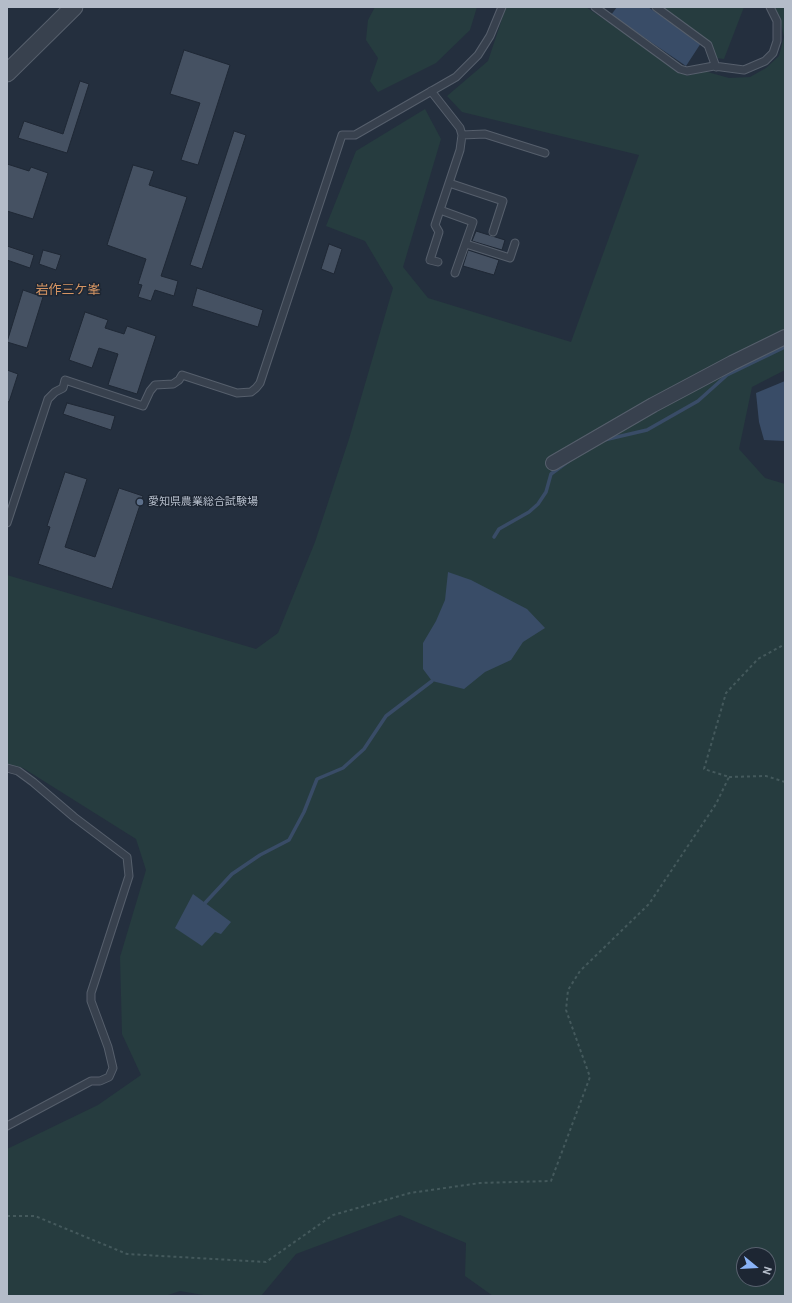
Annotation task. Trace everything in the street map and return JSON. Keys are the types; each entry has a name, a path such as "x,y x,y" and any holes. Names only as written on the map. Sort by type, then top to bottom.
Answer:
{"street":[{"path":"7,73 74,7"},
{"path":"553,462 659,402 785,337"}],"lane":[{"path":"7,523 48,399 63,388 65,380 144,406 150,391 155,386 173,384 179,380 182,375 236,393 251,392 256,388 260,383 342,135 355,135 456,77 478,55 490,36 502,7"},
{"path":"595,7 603,15 680,69 687,71 716,66 744,70 765,61 773,53 778,32 777,21 770,7"},
{"path":"656,7 708,45 716,66"},
{"path":"431,91 460,128 462,135 460,150 435,225 439,232 430,260 438,262"},
{"path":"462,135 484,134 545,153"},
{"path":"449,183 503,201 493,232"},
{"path":"440,210 473,222 455,273"},
{"path":"466,244 510,258 515,243"},
{"path":"7,768 18,771 33,782 127,858 129,876 91,993 91,1001 108,1046 113,1068 109,1077 100,1081 91,1081 7,1126"}],"path":[{"path":"785,644 758,659 726,693 704,769 729,777 766,776 785,782"},
{"path":"7,1216 35,1216 127,1254 266,1262 333,1215 410,1193 480,1183 551,1181 590,1077 566,1010 568,990 580,971 649,904 716,804 729,777"}],"green space":[{"path":"375,7 477,7 470,30 436,63 378,92 370,81 378,58 366,40 368,20"},
{"path":"506,7 586,7 687,76 704,71 729,78 750,77 766,68 779,56 784,37 779,15 774,7 785,7 785,370 752,387 739,449 765,478 785,484 785,1296 493,1296 465,1276 466,1243 400,1215 296,1254 261,1296 209,1296 180,1291 165,1296 7,1296 7,1149 98,1105 141,1075 122,1034 120,957 146,870 136,839 23,768 7,764 7,575 256,649 278,633 315,542 349,439 393,288 365,241 326,226 356,151 425,109 441,139 403,267 428,298 571,342 639,155 462,112 447,96 488,61"},
{"path":"660,7 744,7 724,59 707,57 706,41"}],"water":[{"path":"617,7 648,7 701,43 686,66 611,15"},
{"path":"785,381 785,441 764,440 759,422 756,393"},
{"path":"448,572 471,580 527,609 545,628 523,642 511,660 485,672 464,689 432,681 423,669 423,643 436,621 445,600"},
{"path":"193,894 231,922 221,934 215,932 202,946 175,928"}],"building":[{"path":"184,50 230,65 198,165 181,160 200,103 170,94"},
{"path":"80,81 89,84 67,153 18,138 24,121 63,134"},
{"path":"234,131 246,135 202,269 190,265"},
{"path":"7,164 29,171 31,167 48,173 33,219 7,211"},
{"path":"133,165 154,171 149,185 187,197 161,276 178,281 174,296 155,290 151,301 138,297 142,285 138,284 146,259 107,245"},
{"path":"476,231 505,240 502,250 472,241"},
{"path":"329,244 342,249 334,274 321,269"},
{"path":"7,246 34,255 30,268 7,260"},
{"path":"43,250 61,255 56,270 39,264"},
{"path":"468,250 499,260 494,275 463,266"},
{"path":"197,288 263,310 258,327 192,306"},
{"path":"23,290 43,297 27,348 7,342"},
{"path":"85,312 108,320 105,328 124,334 127,326 156,336 137,394 108,385 118,354 99,348 92,368 69,360"},
{"path":"7,370 18,374 9,402 7,401"},
{"path":"67,403 115,416 111,430 63,414"},
{"path":"65,472 87,479 65,547 95,557 119,488 143,496 112,589 38,564 50,527 47,526"}],"waterway":[{"path":"604,440 647,430 698,401 727,375 785,347"},
{"path":"494,537 499,529 529,512 538,504 546,492 551,474 570,460"},
{"path":"205,903 232,874 260,855 289,840 304,812 317,779 343,768 364,749 386,716 432,681"}],"place":[{"name":"愛知県農業総合試験場","path":"140,502"}],"district":[{"name":"岩作三ケ峯","path":"68,291"}]}
